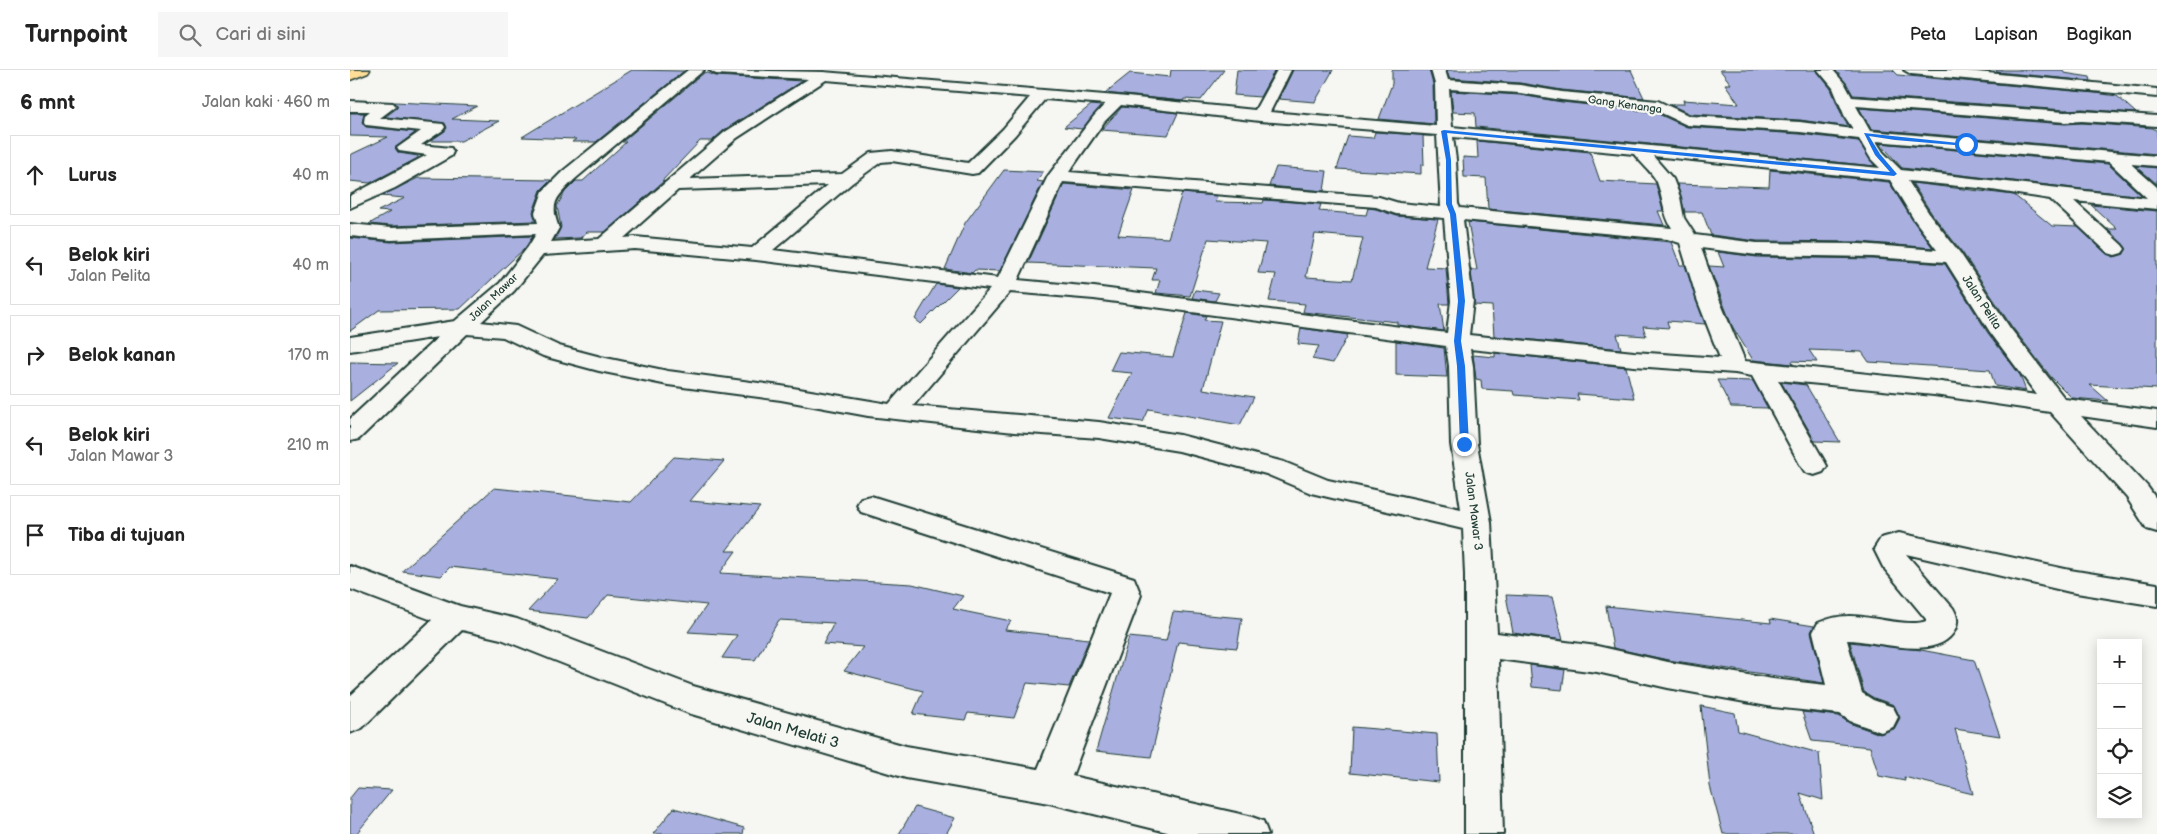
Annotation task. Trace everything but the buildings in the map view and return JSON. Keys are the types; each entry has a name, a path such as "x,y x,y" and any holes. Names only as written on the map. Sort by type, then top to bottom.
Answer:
{"main road":[{"path":"350,76 362,70"}],"street":[{"path":"350,230 391,234 549,228 544,213 549,195 569,175 697,70"},
{"path":"716,70 823,76 1117,100 1260,116 1444,131 1979,182 2056,194 2157,204"},
{"path":"1260,116 1284,70"},
{"name":"Jalan Pelita","path":"1825,70 1840,87 1853,117 1878,155 1894,174 1922,218 1953,257 2001,332 2059,407 2137,492 2157,522"},
{"path":"1911,70 2157,93"},
{"path":"604,246 731,135 823,76"},
{"name":"Jalan Mawar 3","path":"1440,77 1448,160 1449,204 1453,214 1462,301 1457,341 1461,366 1464,444 1477,522 1484,834"},
{"name":"Gang Kenanga","path":"1440,77 1562,96 1658,106 1666,108 1681,119 1687,120 1790,126 1895,139 2157,161"},
{"path":"756,254 846,179 877,157 892,156 972,169 1009,132 1041,94"},
{"path":"896,412 1005,285 1057,176 1099,119 1117,100"},
{"path":"1846,101 2065,117 2082,116 2157,121"},
{"path":"350,106 388,106 373,115 372,122 378,124 437,127 405,148 445,152 389,184 350,203"},
{"path":"1639,150 1664,179 1671,197 1675,218 1689,241 1708,299 1735,366"},
{"path":"2113,157 2157,196"},
{"path":"1057,176 1372,201 1387,204 1393,208 1670,233 1689,241 1737,248 1856,250 1953,257"},
{"path":"675,185 846,179"},
{"path":"2056,194 2115,249"},
{"name":"Jalan Mawar","path":"350,433 506,287 538,249 549,228"},
{"path":"538,249 634,243 756,254 1005,285 1094,293 1457,341 1634,359 1735,366 1761,372 1934,388 2059,407 2157,419"},
{"path":"350,344 462,327 508,331 551,351 651,375 868,409 1014,424 1099,430 1180,443 1275,468 1321,487 1346,494 1477,522"},
{"path":"1761,372 1814,466"},
{"path":"871,505 1123,586 1126,595 1122,606 1049,787"},
{"path":"1847,701 1829,632 1834,628 1921,635 1933,633 1941,626 1942,616 1894,560 1889,549 1891,545 1899,543 1924,547 2070,581 2157,595"},
{"name":"Jalan Melati 3","path":"350,578 456,617 506,628 688,699 804,733 906,762 1049,787 1249,834"},
{"path":"350,718 456,617"},
{"path":"1481,644 1597,660 1668,675 1773,693 1847,701 1862,711 1881,717"}],"route":[{"path":"1464,444 1461,366 1457,341 1462,301 1453,214 1449,204 1448,160 1444,131 1894,174 1878,155 1865,134 1895,139 1966,144"}]}
